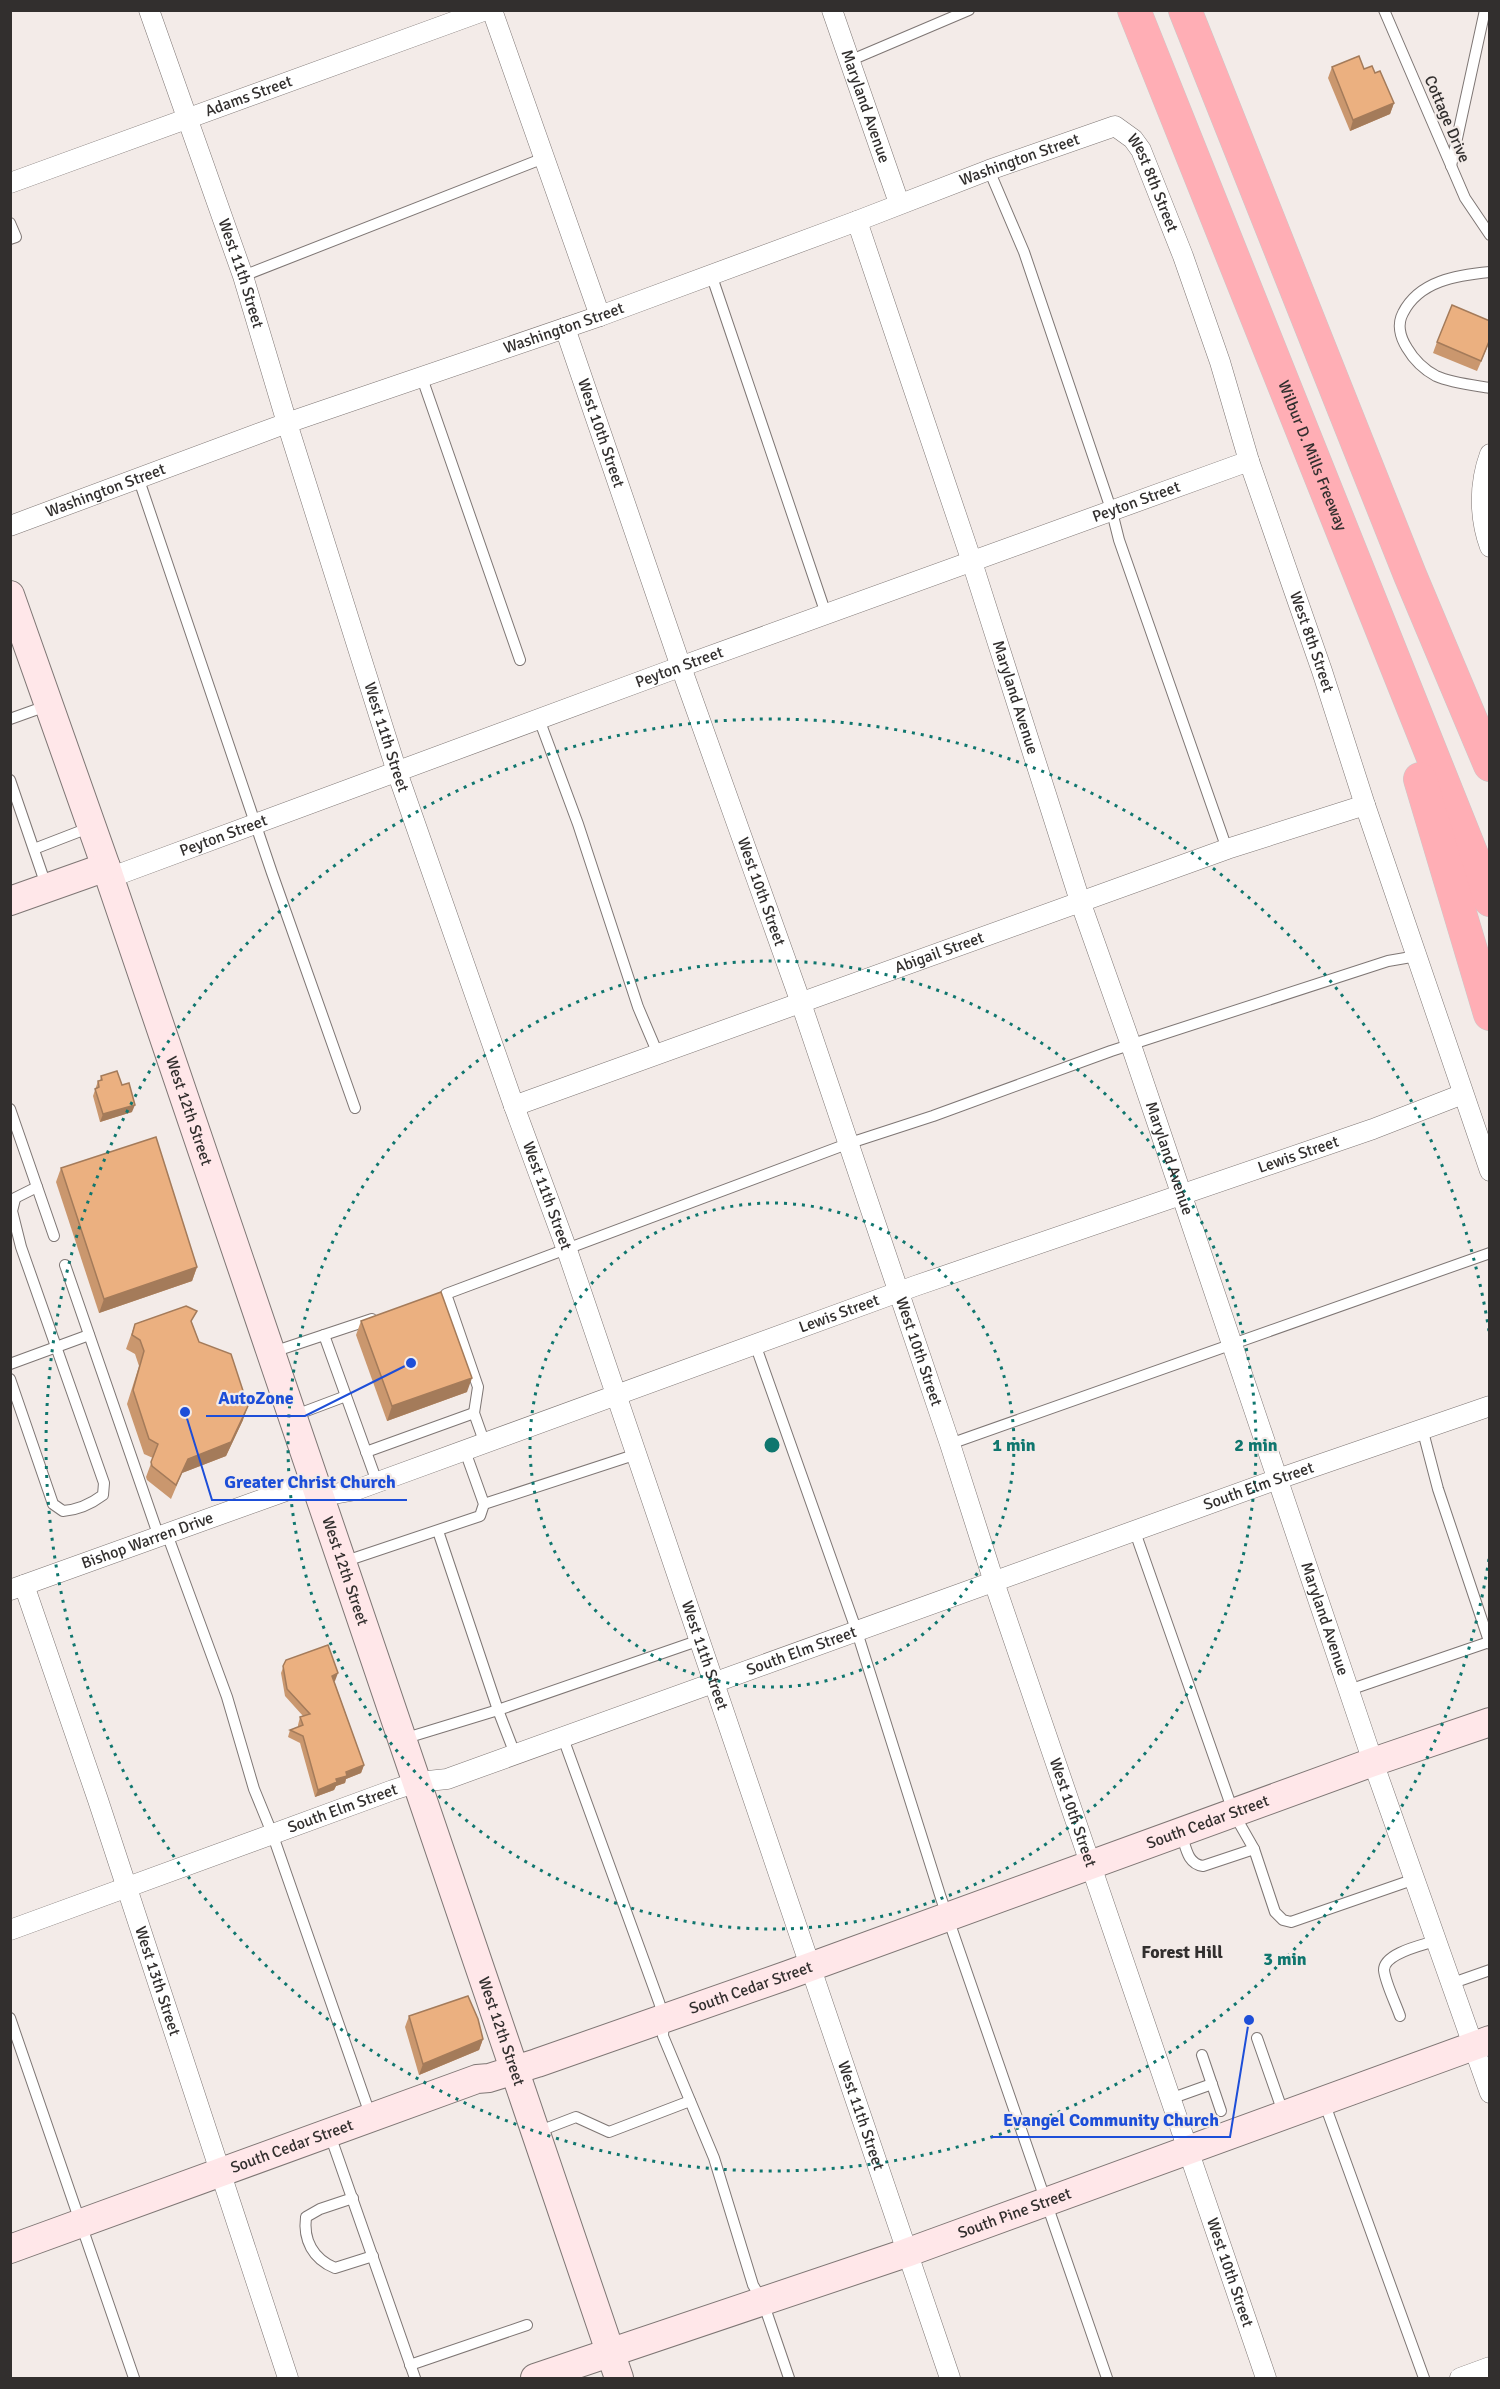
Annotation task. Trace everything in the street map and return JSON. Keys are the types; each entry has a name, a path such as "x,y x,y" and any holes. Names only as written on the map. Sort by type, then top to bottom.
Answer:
{"highway":[{"name":"Wilbur D. Mills Freeway","path":"1134,10 1490,900"},
{"path":"1185,10 1410,575 1486,753"},
{"path":"1364,587 1490,1014"}],"main road":[{"name":"West 12th Street","path":"10,595 108,872 616,2366"},
{"name":"Peyton Street","path":"10,901 47,888 108,872"},
{"name":"South Cedar Street","path":"10,2250 477,2079 489,2078 664,2019 1373,1762 1490,1722"},
{"name":"South Pine Street","path":"535,2379 616,2366 763,2302 1046,2203 1481,2043"}],"street":[{"name":"West 11th Street","path":"149,10 243,276 286,423 397,772 617,1395 950,2379"},
{"name":"Adams Street","path":"12,178 189,119 486,10"},
{"path":"492,10 600,316"},
{"name":"Maryland Avenue","path":"832,10 899,203"},
{"name":"Washington Street","path":"10,526 139,480 286,423 600,316 857,221 899,203 1115,126"},
{"name":"West 8th Street","path":"1115,126 1133,139 1141,150 1183,256 1220,362 1249,461 1490,1171"},
{"name":"Maryland Avenue","path":"857,221 972,562 1080,901 1131,1045 1373,1762 1450,1984 1481,2043 1490,2093"},
{"name":"West 10th Street","path":"565,328 681,667 801,1003 950,1444 994,1582 1266,2379"},
{"path":"1490,454 1483,481 1482,501 1483,521 1490,547"},
{"name":"Peyton Street","path":"108,872 256,825 539,719 1249,461"},
{"name":"Abigail Street","path":"514,1106 1227,849 1365,805"},
{"name":"Lewis Street","path":"318,1492 328,1495 356,1490 755,1344 1373,1129 1463,1094"},
{"name":"South Elm Street","path":"10,1930 272,1833 417,1782 447,1779 1278,1479 1490,1406"},
{"name":"Bishop Warren Drive","path":"14,1588 291,1489 318,1492"},
{"name":"West 13th Street","path":"14,1588 126,1887 288,2379"},
{"path":"1460,2379 1490,2367"}],"lane":[{"path":"849,61 969,10"},
{"name":"Cottage Drive","path":"1384,10 1465,198 1490,235"},
{"path":"1451,166 1485,10"},
{"path":"243,276 544,158"},
{"path":"989,170 1024,252 1112,512 1119,540 1227,849"},
{"path":"10,223 16,237 10,239"},
{"path":"1490,272 1452,278 1429,286 1408,303 1400,320 1402,340 1416,362 1436,376 1490,388"},
{"path":"711,274 826,614"},
{"path":"422,378 520,660"},
{"path":"139,480 355,1108"},
{"path":"10,719 49,705"},
{"path":"539,719 578,824 638,1007 658,1054"},
{"path":"10,780 47,888"},
{"path":"34,849 92,827"},
{"path":"435,1298 847,1144 933,1116 1131,1045 1388,961 1417,956"},
{"path":"10,1109 54,1236"},
{"path":"10,1379 53,1504 63,1511 94,1502 102,1495 104,1483 21,1247 12,1211 13,1199 37,1187"},
{"path":"950,1444 1490,1253"},
{"path":"65,1265 163,1535 227,1697 254,1790 272,1833 371,2117"},
{"path":"446,1294 478,1387 474,1413 485,1444"},
{"path":"271,1353 379,1316"},
{"path":"10,1364 89,1335"},
{"path":"324,1335 377,1482"},
{"path":"755,1344 857,1632 947,1917 1107,2379"},
{"path":"293,1416 346,1396"},
{"path":"366,1452 474,1413"},
{"path":"1349,1690 1489,1643 1438,1489 1422,1428"},
{"path":"343,1562 480,1516 484,1504 465,1451"},
{"path":"484,1504 637,1454"},
{"path":"438,1531 515,1754"},
{"path":"1135,1532 1234,1814 1254,1849 1275,1912 1283,1920 1291,1922 1415,1879"},
{"path":"402,1739 498,1710 700,1640"},
{"path":"563,1738 664,2019 663,2036 714,2158 753,2285 763,2302 789,2379"},
{"path":"1181,1833 1190,1860 1197,1866 1254,1849"},
{"path":"1400,2016 1384,1970 1387,1962 1396,1954 1436,1941"},
{"path":"1450,1984 1490,1970"},
{"path":"10,2018 134,2379"},
{"path":"1257,2038 1284,2115"},
{"path":"1202,2055 1221,2111"},
{"path":"1170,2099 1212,2084"},
{"path":"537,2132 576,2117 609,2132 690,2101"},
{"path":"1324,2101 1424,2379"},
{"path":"329,2132 415,2379"},
{"path":"353,2198 320,2209 306,2217 305,2228 314,2253 322,2262 335,2268 373,2256"},
{"path":"410,2365 527,2325"}],"building":[{"path":"1359,56 1364,69 1372,66 1375,73 1380,71 1394,103 1353,120 1332,67"},
{"path":"1452,305 1490,321 1490,339 1481,361 1437,342"},
{"path":"117,1071 122,1085 129,1083 135,1105 103,1114 95,1089 99,1087 98,1081 102,1080 101,1076"},
{"path":"156,1137 197,1267 104,1299 61,1168"},
{"path":"441,1292 472,1378 392,1406 361,1321"},
{"path":"186,1306 197,1311 191,1321 199,1342 231,1354 248,1406 231,1442 188,1459 176,1485 152,1466 151,1462 158,1444 149,1439 133,1390 144,1351 140,1340 132,1335 135,1324"},
{"path":"328,1645 338,1673 332,1676 364,1765 346,1772 347,1776 336,1779 337,1782 318,1790 303,1736 290,1730 303,1725 300,1717 310,1714 287,1689 283,1666 286,1660"},
{"path":"468,1996 478,2019 483,2039 423,2064 409,2016"}],"place":[{"name":"AutoZone","path":"411,1363"},
{"name":"Greater Christ Church","path":"185,1412"},
{"name":"Evangel Community Church","path":"1249,2020"}],"district":[{"name":"Forest Hill","path":"1182,1952"}]}
